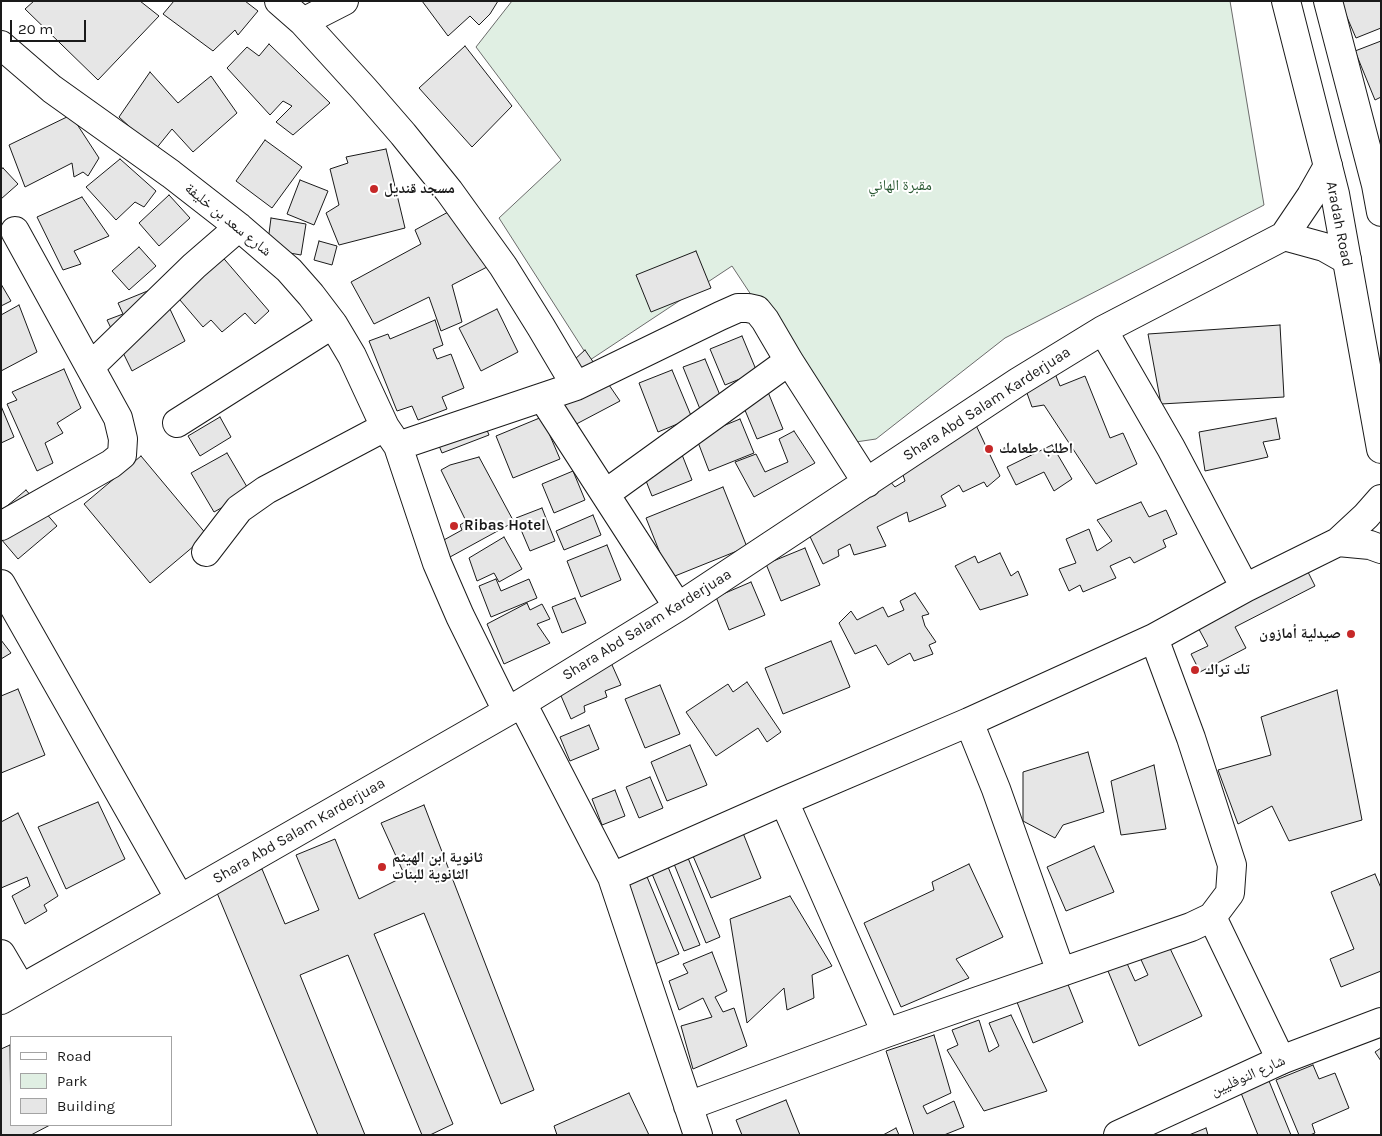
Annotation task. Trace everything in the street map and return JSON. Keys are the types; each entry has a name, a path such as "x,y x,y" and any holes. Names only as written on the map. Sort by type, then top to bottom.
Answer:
{"street":[{"path":"280,1 303,22 403,134 467,215 508,274 576,386"},
{"path":"303,22 344,1"},
{"name":"Aradah Road","path":"1286,1 1335,194 1381,448"},
{"path":"1328,1 1378,184 1381,212"},
{"name":"شارع سعد بن خليفة","path":"1,45 52,89 158,164 240,227 290,270 333,324 352,356 391,437 437,563 463,624 514,707 612,876 698,1135"},
{"name":"Shara Abd Salam Karderjuaa","path":"11,994 514,707 678,607 1018,382 1103,330 1284,236 1311,196 1328,166"},
{"path":"90,367 194,266 240,227"},
{"path":"1,526 111,464 122,455 123,439 118,418 15,231"},
{"path":"1284,236 1324,247 1347,260"},
{"path":"206,552 238,510 266,490 391,437 543,398 576,386 738,308 757,310 765,320 867,483"},
{"path":"177,423 333,324"},
{"path":"1103,330 1171,448 1245,588"},
{"path":"605,494 789,361"},
{"path":"543,398 678,607"},
{"path":"612,876 784,800 969,722 1154,638 1245,588 1338,542 1381,499"},
{"path":"1338,542 1363,544 1381,549"},
{"path":"1,584 180,899"},
{"path":"688,1106 886,1033 1191,927 1212,917 1230,894 1232,865 1191,738 1154,638"},
{"path":"969,722 996,789 1061,972"},
{"path":"784,800 886,1033"},
{"path":"1212,917 1282,1060"},
{"path":"1,954 11,994"},
{"name":"شارع النوفليين","path":"1118,1135 1282,1060 1381,1022"}],"green space":[{"name":"مقبرة الهاني","path":"512,1 1230,1 1264,205 1005,338 876,439 849,443 732,266 590,360 499,218 561,160 476,47"}],"building":[{"path":"34,1 140,1 159,16 98,80 25,9"},
{"path":"174,1 245,1 258,11 238,35 235,30 213,51 163,14"},
{"path":"422,1 498,1 490,14 479,25 470,16 448,36"},
{"path":"1340,1 1381,1 1381,28 1356,38"},
{"path":"1381,41 1381,97 1375,100 1355,51"},
{"path":"269,44 330,103 293,135 276,122 292,106 283,101 270,115 227,68 247,47 259,56"},
{"path":"465,46 512,106 472,147 419,88"},
{"path":"150,72 178,103 211,76 237,113 193,152 172,129 155,150 119,117"},
{"path":"71,115 99,158 88,176 83,172 74,177 72,163 25,187 9,145"},
{"path":"265,140 302,167 272,208 236,181"},
{"path":"386,149 405,228 339,245 326,213 339,205 330,169 348,163 346,157"},
{"path":"120,159 156,191 144,207 135,202 116,220 86,187"},
{"path":"3,168 18,184 1,199 1,169"},
{"path":"300,180 328,191 314,225 287,214"},
{"path":"169,195 190,218 159,246 139,223"},
{"path":"82,197 109,236 74,251 81,264 63,270 37,217"},
{"path":"450,211 489,266 452,285 462,322 441,331 429,297 374,324 351,282 421,244 415,230"},
{"path":"271,218 306,224 301,255 267,249"},
{"path":"319,241 337,246 332,265 314,260"},
{"path":"139,247 156,266 129,290 112,271"},
{"path":"696,251 711,288 651,312 636,275"},
{"path":"219,253 269,311 255,324 245,313 222,332 211,320 203,327 174,293"},
{"path":"1,284 11,301 1,306"},
{"path":"150,290 169,307 185,341 132,371 107,320 123,314 118,303"},
{"path":"19,305 37,352 1,371 1,315"},
{"path":"497,309 518,352 481,371 459,328"},
{"path":"435,320 443,345 433,349 437,359 451,354 464,388 442,397 447,409 418,420 412,406 397,411 369,341 388,334 390,339"},
{"path":"1280,325 1284,397 1161,404 1148,334"},
{"path":"742,336 757,372 725,385 710,349"},
{"path":"585,350 620,401 565,430 532,398"},
{"path":"705,359 722,400 700,409 683,367"},
{"path":"1052,366 1060,386 1085,376 1110,438 1123,433 1137,464 1096,484 1044,405 1032,407 1023,382"},
{"path":"64,369 81,408 57,423 63,433 45,443 53,463 37,471 7,404 17,400 12,392"},
{"path":"672,370 692,418 658,432 639,383"},
{"path":"768,392 783,429 757,439 742,403"},
{"path":"1,406 14,437 1,443"},
{"path":"480,413 489,435 442,453 433,431"},
{"path":"220,417 231,437 200,456 188,436"},
{"path":"542,417 560,459 513,478 496,436"},
{"path":"1276,418 1280,439 1263,442 1268,457 1205,471 1199,432"},
{"path":"740,419 754,453 709,471 696,437"},
{"path":"974,421 1000,476 987,487 984,482 963,492 959,485 941,496 946,506 909,522 907,512 877,527 886,546 854,555 850,544 838,550 839,556 823,564 805,526 825,523 840,517 837,506 855,498 859,504 878,492 875,485 888,479 895,487 905,481 900,466"},
{"path":"794,431 815,463 754,497 735,462 756,454 765,472 788,462 779,439"},
{"path":"1052,445 1072,479 1054,491 1044,472 1016,485 1007,467"},
{"path":"679,447 692,480 652,496 639,463"},
{"path":"227,453 250,492 214,512 191,473"},
{"path":"141,456 207,535 150,583 84,504"},
{"path":"479,457 514,522 450,557 442,541 462,530 460,525 466,521 441,470 450,465"},
{"path":"573,471 585,500 554,513 542,484"},
{"path":"723,487 747,547 670,578 646,518"},
{"path":"26,490 57,526 18,559 1,539 1,511"},
{"path":"1141,502 1149,517 1166,510 1177,534 1163,540 1166,547 1134,563 1130,557 1110,566 1116,578 1083,592 1080,585 1069,591 1059,569 1076,563 1066,539 1089,529 1097,551 1112,541 1097,520"},
{"path":"542,508 555,541 530,551 516,518"},
{"path":"593,515 601,535 564,550 556,531"},
{"path":"504,537 522,569 499,582 494,573 477,581 469,558"},
{"path":"607,545 621,580 581,597 567,561"},
{"path":"805,548 820,585 781,601 766,564"},
{"path":"1000,553 1011,576 1018,571 1028,595 980,610 955,566 975,556 978,563"},
{"path":"1304,564 1315,586 1235,627 1246,648 1200,672 1191,654 1208,646 1194,620"},
{"path":"496,579 501,591 529,579 537,598 491,617 479,586"},
{"path":"751,582 765,615 729,630 716,597"},
{"path":"915,593 929,614 922,616 925,626 936,642 929,645 933,654 914,661 910,653 888,665 876,645 855,654 839,623 851,611 857,620 883,607 888,617 904,610 900,601"},
{"path":"575,598 586,623 562,633 552,607"},
{"path":"527,603 530,610 542,604 550,619 537,624 550,643 504,664 487,624"},
{"path":"1,640 11,653 1,659"},
{"path":"831,641 850,687 783,714 765,668"},
{"path":"604,647 621,685 605,691 607,697 584,706 585,712 571,719 552,675"},
{"path":"747,682 781,732 767,742 758,728 716,756 686,712 728,684 733,692"},
{"path":"660,685 680,734 645,748 625,699"},
{"path":"18,689 45,755 1,773 1,696"},
{"path":"1337,690 1362,820 1289,841 1272,806 1238,824 1218,770 1271,755 1261,717"},
{"path":"589,725 599,749 570,761 560,737"},
{"path":"690,745 707,785 667,801 651,762"},
{"path":"1088,752 1104,812 1063,825 1055,838 1023,821 1023,772"},
{"path":"1154,765 1166,829 1121,835 1111,781"},
{"path":"650,777 663,808 639,818 626,787"},
{"path":"615,790 625,816 602,825 592,799"},
{"path":"98,802 125,859 66,889 38,827"},
{"path":"424,805 534,1090 501,1104 424,913 374,934 453,1124 430,1135 422,1135 348,955 300,975 365,1135 318,1135 215,888 262,869 285,924 319,910 296,855 335,839 359,899 405,876 381,823"},
{"path":"18,813 58,896 44,905 47,911 25,924 12,896 30,886 27,877 1,888 1,822"},
{"path":"741,828 761,878 711,898 690,849"},
{"path":"1094,846 1114,892 1066,911 1047,867"},
{"path":"686,853 720,937 706,943 672,859"},
{"path":"666,862 700,945 684,951 650,869"},
{"path":"969,864 1003,937 956,959 969,978 901,1007 864,923 934,890 932,882"},
{"path":"645,872 679,954 655,964 621,881"},
{"path":"1375,874 1381,888 1381,971 1341,987 1330,959 1354,949 1331,892"},
{"path":"790,896 832,966 812,975 814,998 787,1010 784,988 747,1023 730,919"},
{"path":"1167,942 1202,1016 1139,1046 1108,971 1125,959 1135,981 1148,975 1138,953"},
{"path":"712,952 727,991 715,997 723,1012 734,1008 747,1046 693,1069 681,1026 712,1017 703,998 679,1010 669,981 688,973 683,964"},
{"path":"1065,977 1083,1022 1033,1043 1015,997"},
{"path":"1011,1015 1047,1091 984,1111 947,1050 958,1045 952,1030 979,1020 989,1052 999,1046 989,1023"},
{"path":"934,1035 951,1093 923,1106 927,1114 954,1101 964,1127 944,1135 914,1135 886,1051"},
{"path":"10,1045 10,1126 48,1126 31,1135 1,1135 1,1049"},
{"path":"1381,1048 1381,1061 1375,1052"},
{"path":"1313,1065 1319,1079 1335,1073 1349,1108 1312,1124 1315,1133 1299,1135 1276,1080"},
{"path":"1269,1081 1291,1135 1258,1135 1241,1093"},
{"path":"629,1093 649,1135 557,1135 554,1126"},
{"path":"786,1100 800,1135 742,1135 736,1120"},
{"path":"896,1128 899,1135 883,1135"},
{"path":"1206,1128 1208,1135 1189,1135"}],"place":[{"name":"مسجد قنديل","path":"374,189"},
{"name":"اطلب طعامك","path":"989,449"},
{"name":"Ribas Hotel","path":"454,526"},
{"name":"صيدلية أمازون","path":"1351,634"},
{"name":"تك تراك","path":"1195,670"},
{"name":"ثانوية ابن الهيثم الثانوية للبنات","path":"382,867"}]}
